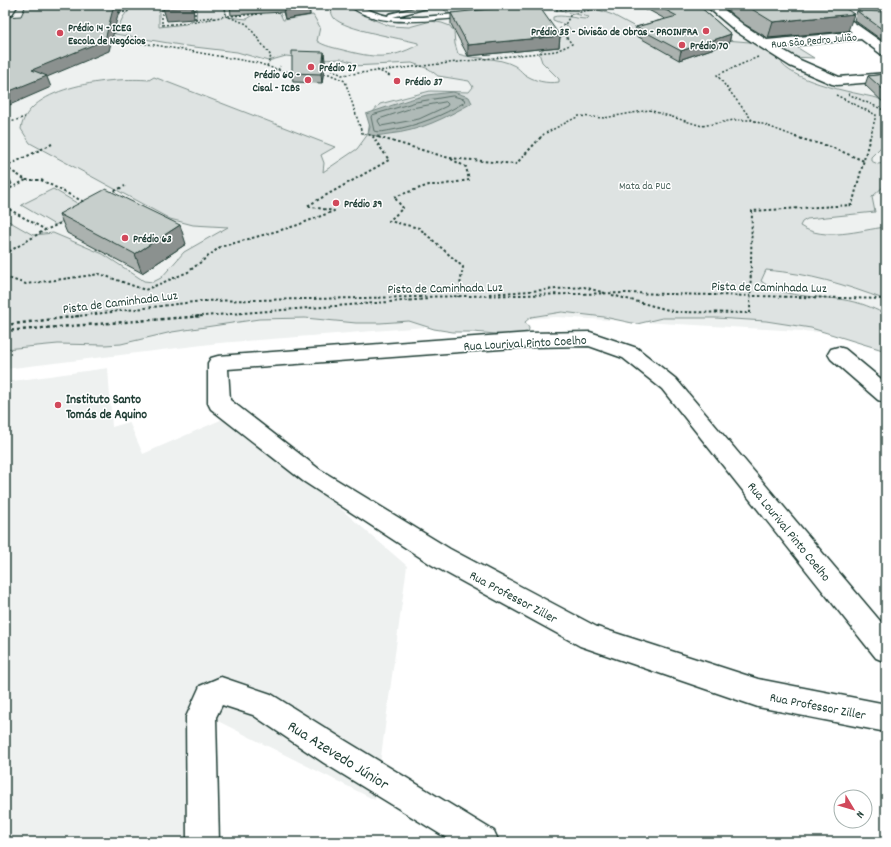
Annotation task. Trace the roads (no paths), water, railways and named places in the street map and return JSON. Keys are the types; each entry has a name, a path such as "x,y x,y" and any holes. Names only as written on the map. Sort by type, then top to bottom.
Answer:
{"street":[{"path":"711,5 741,29 795,63 837,81 886,77"},
{"path":"821,5 886,51"},
{"name":"Rua São Pedro Julião","path":"764,44 863,35"},
{"name":"Rua Lourival Pinto Coelho","path":"218,363 516,341 590,339 630,353 669,384 886,649"},
{"path":"838,354 886,395"},
{"name":"Rua Professor Ziller","path":"218,363 219,403 311,475 441,557 590,637 758,693 886,718"},
{"name":"Rua Azevedo Júnior","path":"203,842 201,717 210,696 221,691 261,704 348,760 483,842"}],"lane":[{"path":"5,15 10,13 14,5"},
{"path":"352,5 382,17 407,19 472,14"},
{"path":"382,17 435,5"},
{"path":"514,10 545,5"},
{"path":"617,5 622,5"}],"water":[{"path":"453,92 469,97 472,103 442,119 422,127 378,136 368,134 370,127 366,114 427,95"}],"place":[{"name":"Prédio 35 - Divisão de Obras - PROINFRA","path":"706,31"},
{"name":"Prédio 14 - ICEG Escola de Negócios","path":"60,33"},
{"name":"Prédio 70","path":"682,45"},
{"name":"Prédio 27","path":"311,67"},
{"name":"Prédio 60 - Cisal - ICBS","path":"308,80"},
{"name":"Prédio 37","path":"397,81"},
{"name":"Prédio 39","path":"336,203"},
{"name":"Prédio 63","path":"125,238"},
{"name":"Instituto Santo Tomás de Aquino","path":"58,405"}],"park label":[{"name":"Mata da PUC","path":"645,185"}]}
